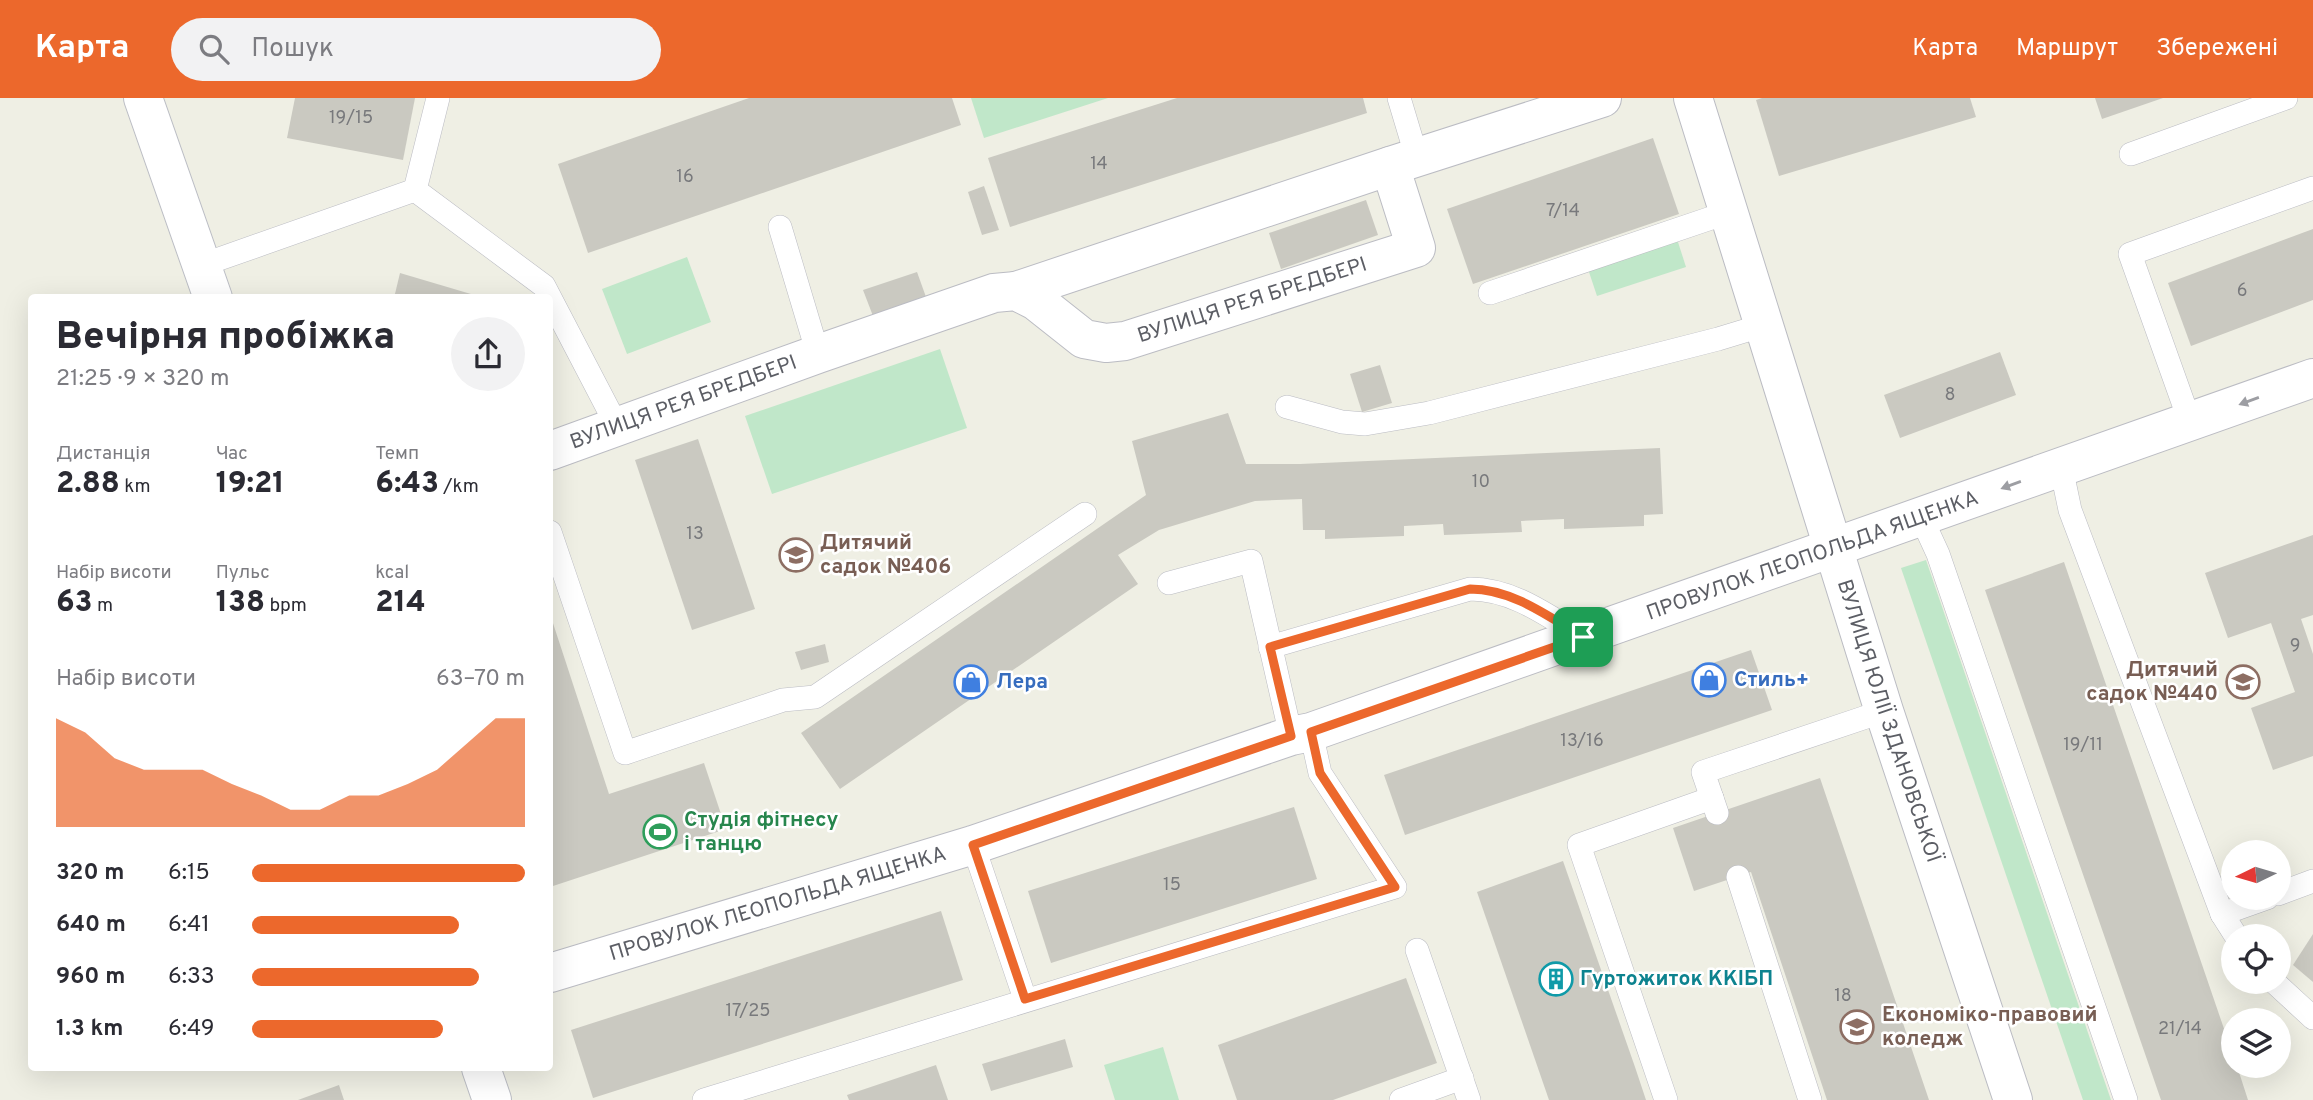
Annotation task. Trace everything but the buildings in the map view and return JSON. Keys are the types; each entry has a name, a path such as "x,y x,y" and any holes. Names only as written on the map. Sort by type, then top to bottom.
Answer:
{"street":[{"path":"144,98 208,281"},
{"name":"ВУЛИЦЯ РЕЯ БРЕДБЕРІ","path":"553,450 995,293 1016,291 1602,98"},
{"name":"ВУЛИЦЯ ЮЛІЇ ЗДАНОВСЬКОЇ","path":"1693,98 1884,711 2013,1100"},
{"name":"ВУЛИЦЯ РЕЯ БРЕДБЕРІ","path":"1016,291 1036,301 1084,338 1105,343 1125,341 1416,248 1404,162"},
{"name":"ПРОВУЛОК ЛЕОПОЛЬДА ЯЩЕНКА","path":"553,972 973,845 1833,551 1921,517 2313,378"},
{"path":"482,1071 492,1100"}],"lane":[{"path":"415,190 438,98"},
{"path":"1399,98 1404,162"},
{"path":"2131,154 2286,98"},
{"path":"2190,422 2130,254 2313,188"},
{"path":"208,281 415,190"},
{"path":"415,190 544,286 548,294"},
{"path":"1490,293 1729,212"},
{"path":"780,227 818,354"},
{"path":"553,303 617,426"},
{"path":"1287,407 1342,422 1365,424 1429,413 1718,340 1764,325"},
{"path":"2061,467 2070,510 2222,914 2228,924"},
{"path":"553,541 625,753 783,700 815,697 1085,514"},
{"path":"1921,517 1938,554 2126,1100"},
{"path":"704,1100 1395,887 1320,773 1301,734 1270,647 1251,561 1169,583"},
{"path":"1270,647 1470,589 1488,589 1505,594 1583,637"},
{"path":"1666,1100 1579,845 1714,805 1703,772 1884,711"},
{"path":"973,845 1025,999"},
{"path":"1738,877 1810,1100"},
{"path":"2291,889 2313,881"},
{"path":"2222,914 2233,910"},
{"path":"1401,1100 1465,1089 1417,950"},
{"path":"2287,994 2313,1018"}],"green space":[{"path":"971,98 1108,98 984,138"},
{"path":"1677,239 1686,267 1597,296 1588,269"},
{"path":"687,257 711,322 627,354 602,289"},
{"path":"940,349 967,428 772,494 745,416"},
{"path":"1926,560 2111,1100 2083,1100 1901,568"},
{"path":"1163,1047 1179,1100 1115,1100 1104,1065"}],"place":[{"name":"Дитячий садок №406","path":"796,555"},
{"name":"Стиль+","path":"1709,680"},
{"name":"Лера","path":"971,682"},
{"name":"Дитячий садок №440","path":"2243,682"},
{"name":"Студія фітнесу і танцю","path":"660,832"},
{"name":"Гуртожиток ККІБП","path":"1556,979"},
{"name":"Економіко-правовий коледж","path":"1857,1027"}],"route":[{"path":"1470,589 1488,589 1505,594 1583,637 1311,732 1320,773 1395,887 1025,999 973,845 1291,736 1270,647 1470,589"}]}
